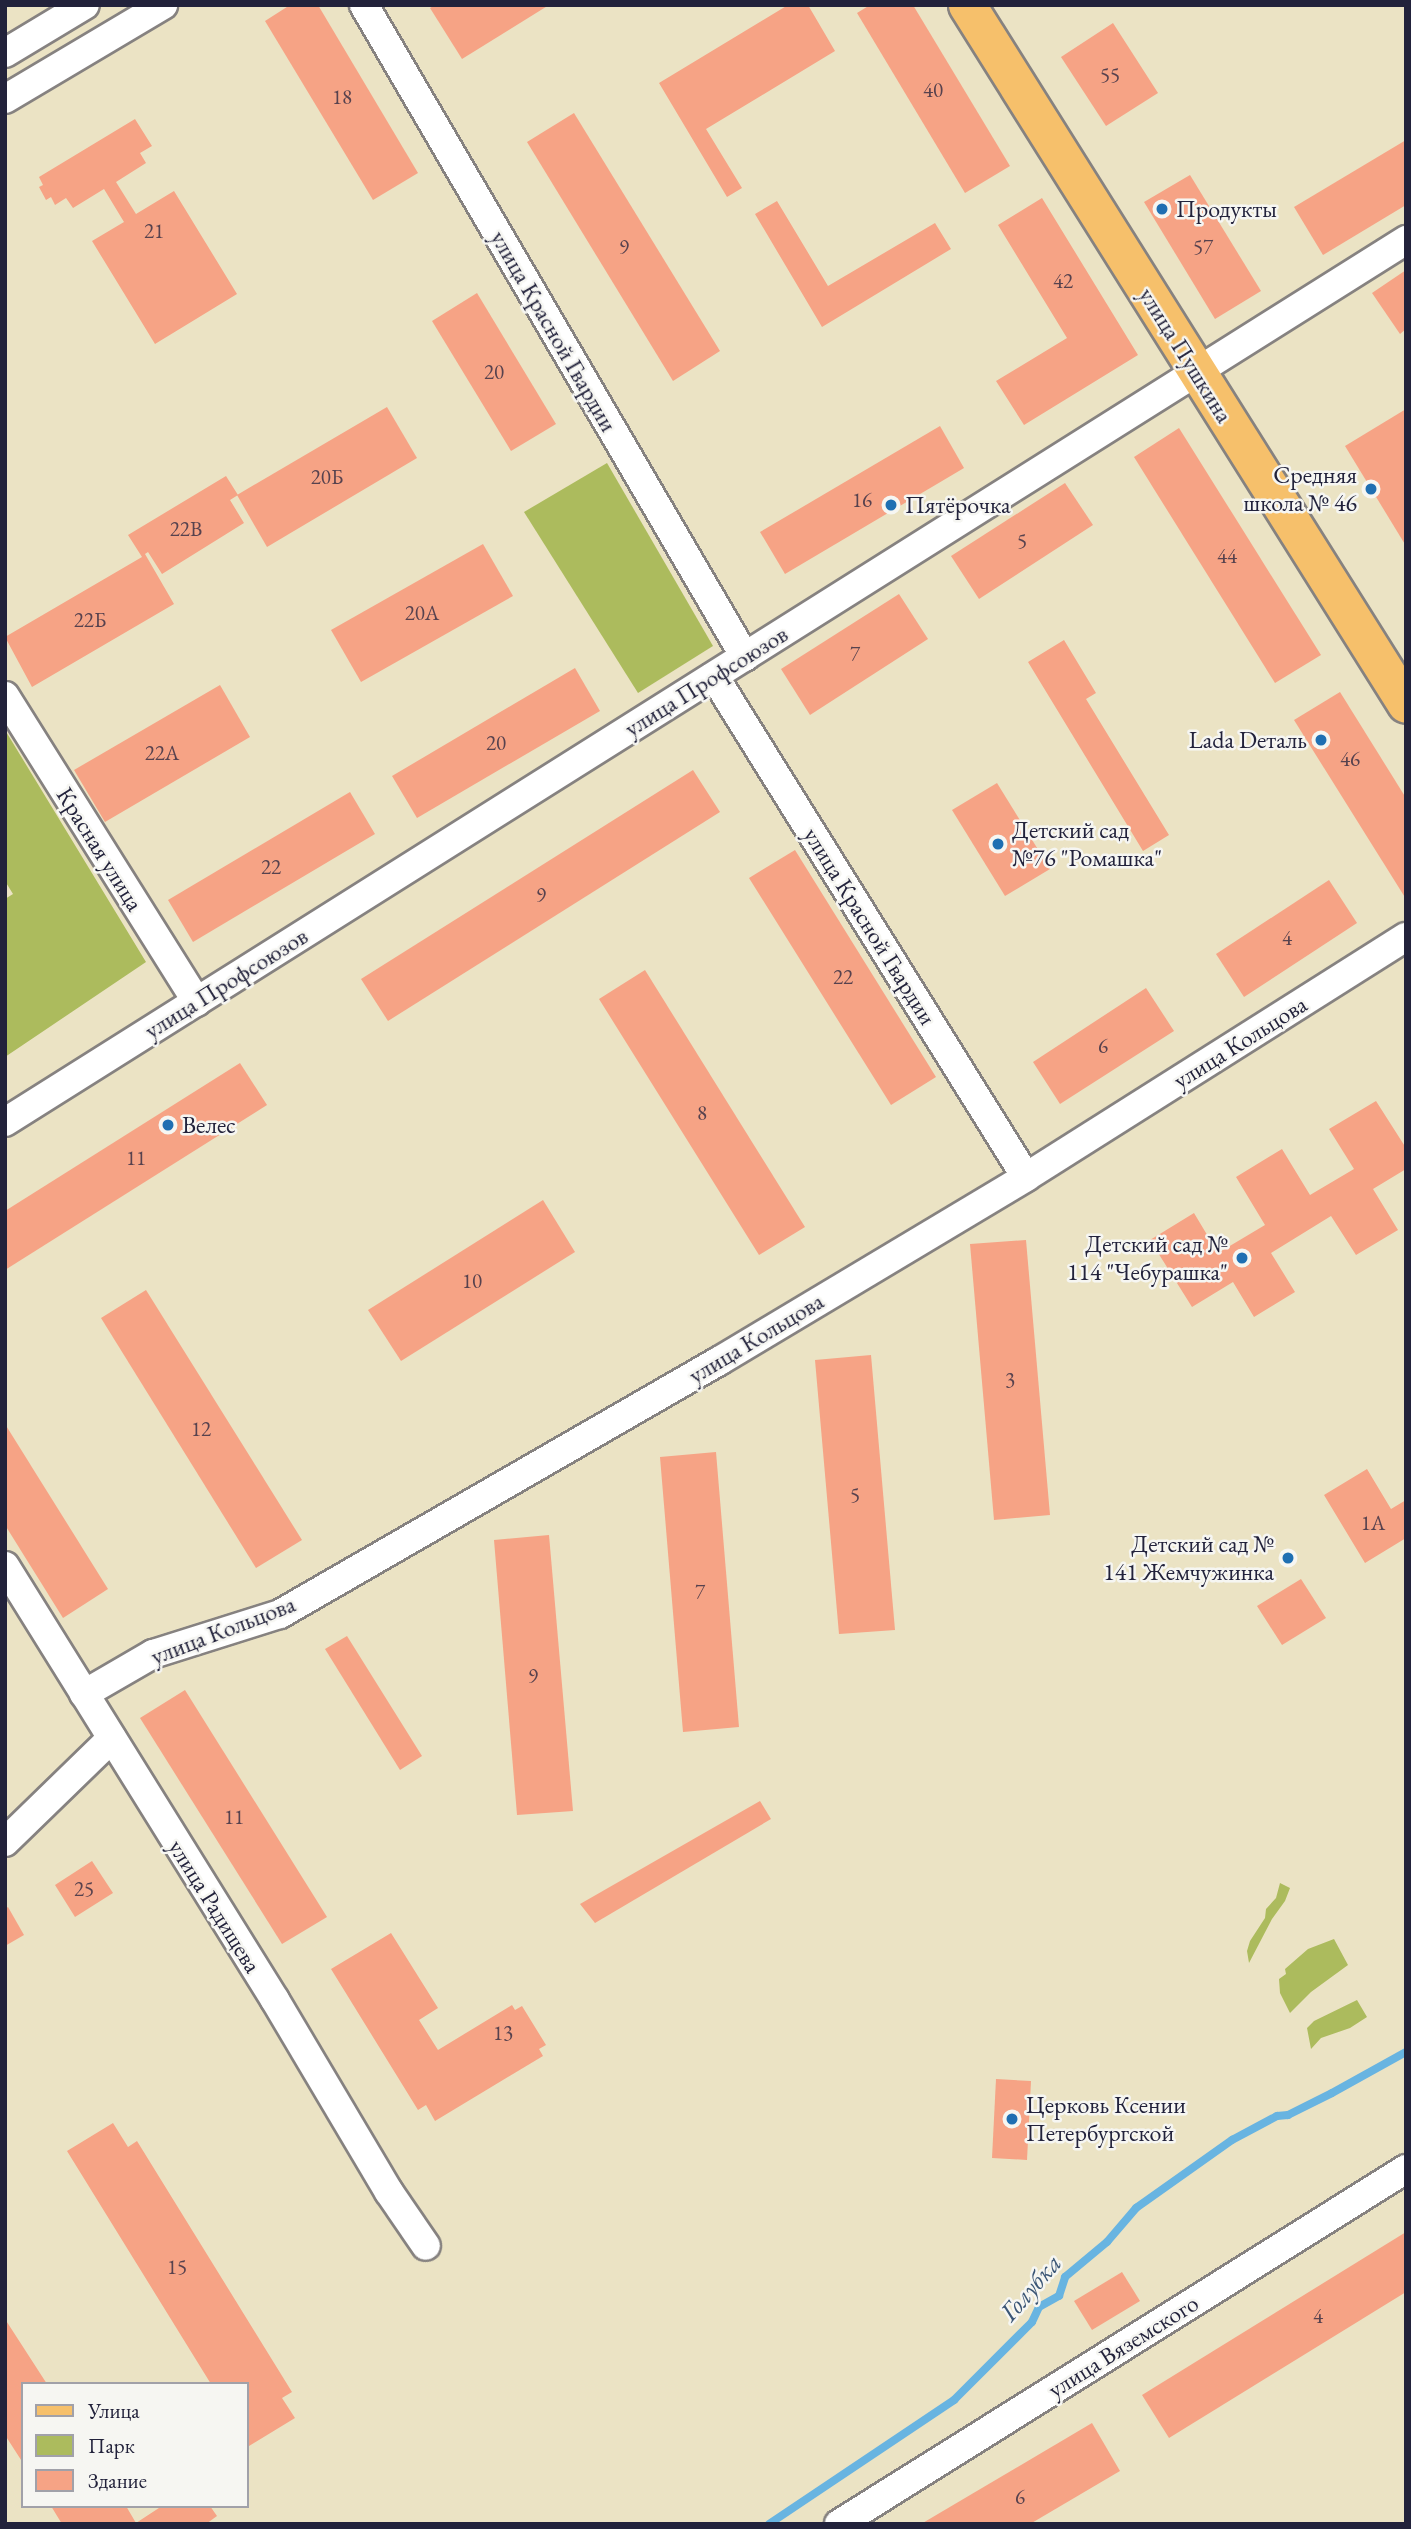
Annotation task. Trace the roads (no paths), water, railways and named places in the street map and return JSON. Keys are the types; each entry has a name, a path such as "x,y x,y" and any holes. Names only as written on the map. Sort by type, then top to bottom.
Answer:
{"main road":[{"name":"улица Пушкина","path":"967,5 1406,704"}],"street":[{"path":"5,52 85,5"},
{"path":"5,99 163,5"},
{"name":"улица Красной Гвардии","path":"364,5 745,657"},
{"name":"улица Профсоюзов","path":"5,1122 1406,240"},
{"name":"улица Красной Гвардии","path":"715,676 1026,1177"},
{"name":"Красная улица","path":"5,695 197,1002"},
{"name":"улица Кольцова","path":"84,1694 153,1654 280,1614 719,1361 1026,1177 1406,937"},
{"name":"улица Радищева","path":"5,1566 275,2000 389,2192 426,2246"},
{"path":"5,1842 111,1738"},
{"name":"улица Вяземского","path":"839,2524 1406,2169"}],"waterway":[{"name":"Голубка","path":"769,2524 954,2400 1032,2322 1039,2307 1059,2296 1065,2277 1107,2242 1136,2208 1232,2140 1277,2116 1288,2115 1332,2093 1406,2052"}],"place":[{"name":"Продукты","path":"1162,209"},
{"name":"Средняя школа № 46","path":"1371,489"},
{"name":"Пятёрочка","path":"891,505"},
{"name":"Lada Dеталь","path":"1321,740"},
{"name":"Детский сад №76 \"Ромашка\"","path":"998,844"},
{"name":"Велес","path":"168,1125"},
{"name":"Детский сад № 114 \"Чебурашка\"","path":"1242,1258"},
{"name":"Детский сад № 141 Жемчужинка","path":"1288,1558"},
{"name":"Церковь Ксении Петербургской","path":"1012,2119"}]}
